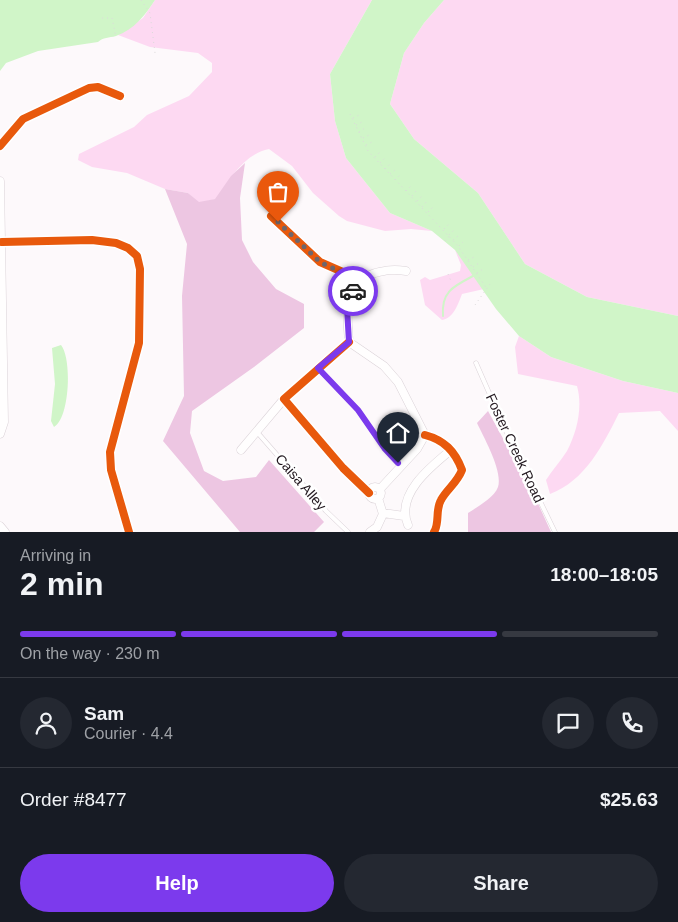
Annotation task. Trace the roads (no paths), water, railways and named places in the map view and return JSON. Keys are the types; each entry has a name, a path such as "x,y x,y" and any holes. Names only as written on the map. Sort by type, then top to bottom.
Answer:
{"street":[{"path":"0,146 23,119 89,88 98,87 120,96"},
{"path":"0,182 4,422 0,434"},
{"path":"271,216 320,262 358,282"},
{"path":"2,242 92,240 116,243 128,248 137,256 140,269 139,343 110,452 111,470 129,532"},
{"path":"349,342 347,308 358,282 364,277 391,269 406,272"},
{"path":"241,450 284,399 349,342"},
{"path":"349,342 384,366 398,382 425,435 442,440 451,450 462,470 459,478 441,499 438,507 437,528 434,532"},
{"path":"284,399 343,468 369,493 371,498 378,498"},
{"path":"374,531 383,513 378,498 381,494 380,489 417,449 425,435"},
{"path":"408,525 404,516 410,494 422,475 451,450"},
{"path":"369,493 372,488 380,489"},
{"path":"383,513 404,516"},
{"path":"0,526 5,532"}],"lane":[{"name":"Foster Creek Road","path":"476,363 505,429 555,532"},
{"path":"318,368 358,410 385,449 402,467"},
{"name":"Caisa Alley","path":"256,431 326,511 348,532"}],"waterway":[{"path":"443,316 444,301 450,290 475,275"}]}
